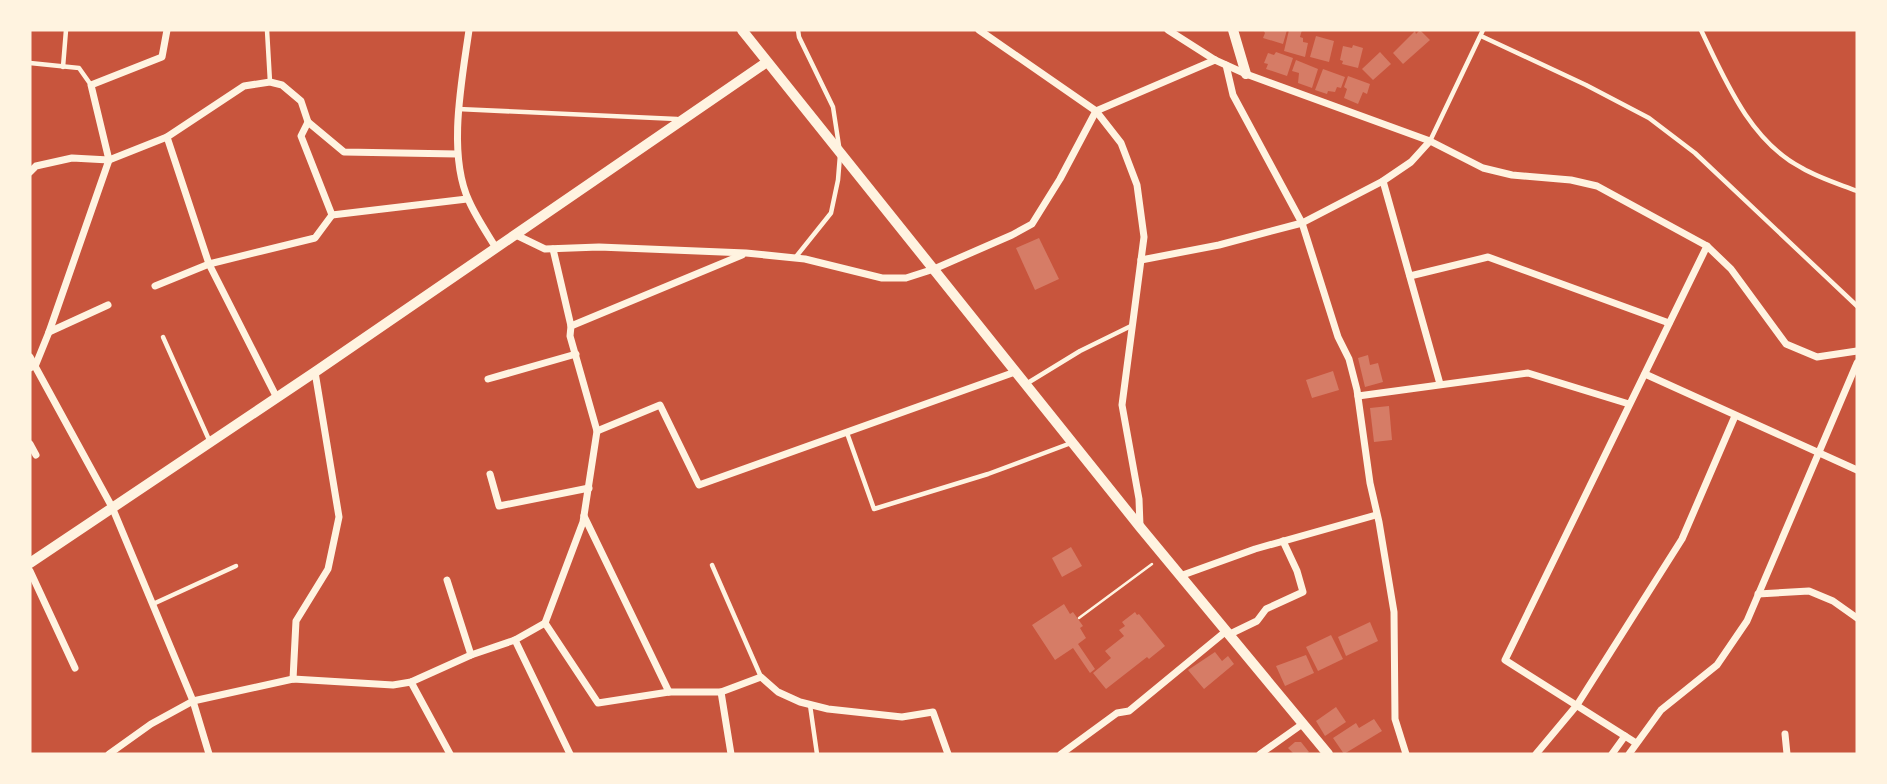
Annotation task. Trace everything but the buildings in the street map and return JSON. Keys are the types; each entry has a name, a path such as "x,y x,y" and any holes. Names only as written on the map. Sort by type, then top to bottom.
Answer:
{"street":[{"path":"33,366 49,332 109,160 91,85 162,57 167,30"},
{"path":"469,30 458,109 457,154 467,199 496,248"},
{"path":"742,30 1226,634 1328,754"},
{"path":"979,30 1096,111 1121,143 1138,185 1144,237 1122,405 1139,499 1140,527"},
{"path":"1168,30 1215,60 1246,74 1430,141 1483,168 1512,175 1571,180 1597,186 1707,246 1731,270 1786,344 1817,357 1857,351"},
{"path":"1233,30 1246,74"},
{"path":"516,235 545,249 599,247 746,253 795,258 883,278 906,278 934,269 1032,224 1060,179 1096,111 1215,60"},
{"path":"30,563 277,398 767,62"},
{"path":"1226,65 1233,95 1302,223 1338,337 1349,359 1358,396 1394,612 1395,719 1406,754"},
{"path":"30,172 36,166 72,158 109,160 167,137 244,86 270,82 282,85 301,101 308,122 344,152 457,154"},
{"path":"308,122 301,136 332,215"},
{"path":"167,137 209,264 277,398"},
{"path":"1141,260 1219,245 1302,223 1383,181 1411,162 1430,141"},
{"path":"1383,181 1440,384"},
{"path":"155,286 209,264 316,238 332,215 467,199"},
{"path":"1636,743 1505,660 1707,246"},
{"path":"109,754 151,724 193,701 293,679 393,685 411,682 471,654 515,640 545,623 584,515 597,431 570,335 571,326 553,249"},
{"path":"571,326 746,253"},
{"path":"1410,276 1488,257 1669,324"},
{"path":"49,332 107,305"},
{"path":"488,379 576,354"},
{"path":"30,357 112,507 193,701 209,754"},
{"path":"1629,754 1661,710 1717,666 1747,621 1857,363"},
{"path":"293,679 296,621 328,569 339,517 315,372"},
{"path":"597,431 660,405 699,485 1015,372"},
{"path":"1358,396 1528,373 1629,404"},
{"path":"1645,374 1857,470"},
{"path":"1536,754 1577,705 1682,539 1735,416"},
{"path":"30,444 36,455"},
{"path":"490,474 499,506 589,488"},
{"path":"584,515 669,692"},
{"path":"1180,576 1283,541 1376,515"},
{"path":"1061,754 1117,713 1129,711 1226,634 1257,621 1266,609 1303,592 1283,541"},
{"path":"30,572 75,668"},
{"path":"447,580 471,654"},
{"path":"1758,594 1809,591 1833,601 1857,618"},
{"path":"545,623 598,703 669,692 720,692 761,677 778,692 828,709 902,717 933,712 948,754"},
{"path":"515,640 570,754"},
{"path":"411,682 450,754"},
{"path":"720,692 731,754"},
{"path":"1260,754 1301,725"},
{"path":"1785,734 1787,754"},
{"path":"1612,754 1625,736"}],"lane":[{"path":"63,67 66,30"},
{"path":"267,30 270,82"},
{"path":"795,258 831,213 840,154 833,107 798,30"},
{"path":"1430,141 1483,30"},
{"path":"1701,30 1748,120 1772,145 1800,168 1857,191"},
{"path":"1481,36 1649,118 1695,153 1857,306"},
{"path":"30,63 79,68 91,85"},
{"path":"458,109 685,120"},
{"path":"1025,384 1080,351 1132,325"},
{"path":"163,337 210,442"},
{"path":"847,432 874,509 1002,470 1072,442"},
{"path":"712,565 761,677"},
{"path":"153,604 236,566"},
{"path":"810,705 817,754"}],"path":[{"path":"1079,618 1164,556"}]}
